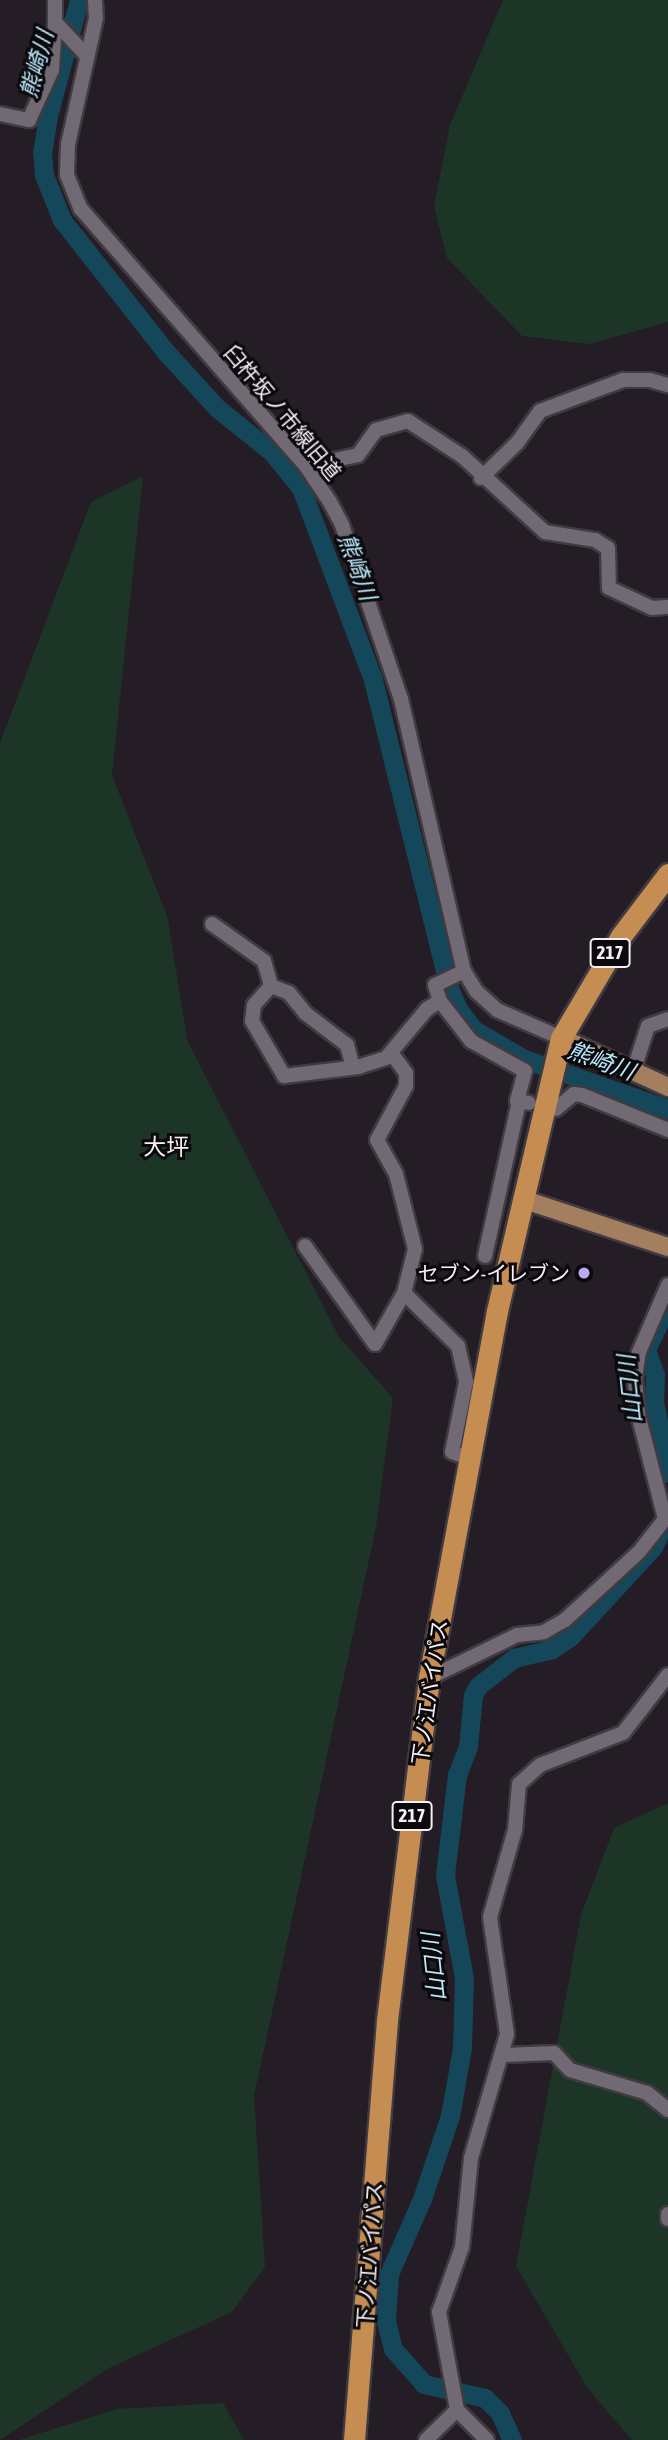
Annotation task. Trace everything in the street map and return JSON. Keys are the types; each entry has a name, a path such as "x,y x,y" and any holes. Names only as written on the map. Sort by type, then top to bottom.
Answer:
{"highway":[{"name":"217","path":"561,1038 621,936 668,874"},
{"name":"下ノ江バイパス","path":"355,2440 387,2020 429,1678 497,1311 522,1210 546,1088 561,1038"}],"main road":[{"path":"561,1038 634,1069 668,1087"},
{"path":"522,1210 668,1247"}],"street":[{"path":"0,114 29,120 52,70 58,24 55,0"},
{"name":"臼杵坂ノ市線旧道","path":"96,0 83,51 68,144 67,175 81,209 306,466 342,525 401,699 462,972 476,991 497,1010 561,1038"},
{"path":"58,24 83,51"},
{"path":"481,478 517,443 540,411 623,380 650,380 668,385"},
{"path":"306,466 358,455 376,430 402,419 453,449 481,478 545,532 595,540 608,548 609,588 652,608 668,607"},
{"path":"212,924 264,961 271,986"},
{"path":"462,972 438,984 440,1001 471,1041 526,1071 524,1102 485,1256"},
{"path":"271,986 254,1005 252,1020 284,1076 353,1067 392,1054 410,1028 440,1001"},
{"path":"271,986 289,993 306,1013 347,1045 353,1067"},
{"path":"634,1069 648,1026 668,1019"},
{"path":"305,1246 375,1344 404,1293 415,1250 397,1174 377,1140 406,1086 406,1073 392,1054"},
{"path":"556,1109 574,1094 582,1095 668,1130"},
{"path":"510,1152 533,1156"},
{"path":"496,1214 522,1210"},
{"path":"429,1678 517,1635 544,1632 565,1620 654,1536 665,1519 661,1480 635,1379 639,1352 668,1285"},
{"path":"404,1293 458,1346 466,1382 452,1452 470,1459"},
{"path":"487,2440 457,2410 439,2312 462,2247 471,2158 504,2055 507,2034 489,1917 515,1830 519,1784 540,1765 623,1733 668,1675"},
{"path":"504,2055 554,2053 570,2070 647,2093 668,2110"},
{"path":"426,2440 457,2410"}],"green space":[{"path":"503,0 668,0 668,322 589,344 522,336 447,258 434,206 450,125"},
{"path":"143,476 112,775 168,919 187,1040 339,1337 393,1398 376,1527 254,2096 265,2267 232,2312 109,2368 0,2440 0,743 91,502"},
{"path":"668,1803 668,2440 632,2440 588,2389 516,2266 581,1915 614,1828"},
{"path":"223,2403 244,2440 19,2440 117,2409"}],"waterway":[{"name":"熊崎川","path":"79,0 48,116 42,152 44,175 62,220 165,351 217,408 272,452 301,488 373,680 449,988 458,1009 474,1030 524,1059 668,1109"},
{"name":"山口川","path":"668,1303 646,1350 655,1375 654,1401 668,1473"},
{"name":"山口川","path":"512,2440 500,2413 485,2398 424,2384 393,2349 386,2321 389,2274 422,2199 450,2116 462,2048 464,1978 445,1875 457,1775 468,1746 473,1695 478,1686 514,1658 552,1649 570,1637 653,1547 666,1519"}],"place":[{"name":"セブン-イレブン","path":"584,1273"}],"district":[{"name":"大坪","path":"166,1147"}]}
